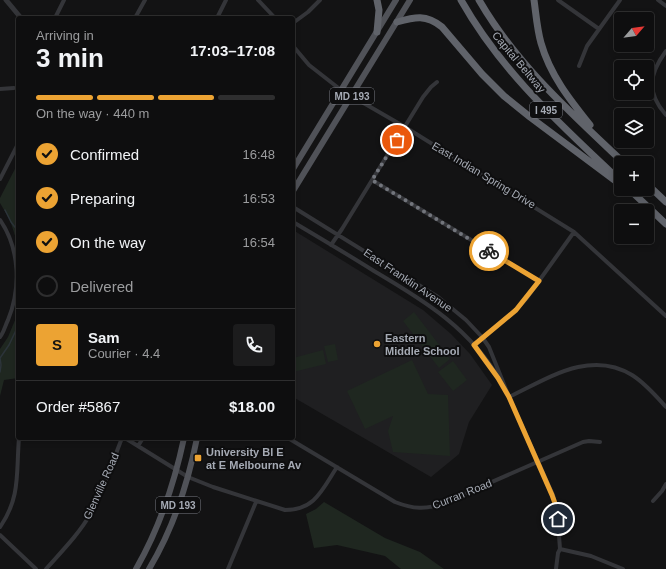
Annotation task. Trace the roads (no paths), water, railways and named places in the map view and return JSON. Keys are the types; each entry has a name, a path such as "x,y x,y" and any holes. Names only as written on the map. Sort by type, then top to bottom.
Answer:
{"highway":[{"path":"377,0 379,10 377,32"},
{"name":"Capital Beltway","path":"461,0 479,30 512,73 536,100 614,175"},
{"name":"Capital Beltway","path":"479,0 506,40 535,76 617,156"},
{"path":"534,0 541,43 551,68 570,101 611,150"},
{"path":"397,22 420,17 435,22 446,30 482,74 504,96 614,180"},
{"path":"654,191 666,202"},
{"path":"635,196 666,224"}],"main road":[{"name":"MD 193","path":"295,166 396,0"},
{"name":"MD 193","path":"295,188 410,0"},
{"name":"MD 193","path":"136,569 146,551 171,493 184,440"},
{"name":"MD 193","path":"149,569 158,555 170,527 188,477 196,440"}],"street":[{"path":"6,0 19,16"},
{"path":"56,16 64,0"},
{"path":"136,16 145,0"},
{"path":"218,16 226,0"},
{"path":"258,0 273,16"},
{"path":"295,22 308,12 320,0"},
{"path":"558,0 598,29"},
{"path":"579,66 587,46 620,0"},
{"path":"658,0 666,6"},
{"name":"East Indian Spring Drive","path":"295,48 309,65 341,90 405,127 574,232 666,316"},
{"path":"666,51 654,70 652,85 655,100 666,115"},
{"path":"331,245 338,236 422,97 437,82"},
{"path":"0,89 14,88"},
{"path":"0,178 16,148"},
{"path":"372,180 539,281"},
{"name":"East Franklin Avenue","path":"295,208 438,297 466,320 482,337 489,347 557,509 560,549 556,569"},
{"path":"0,220 8,231 15,254 16,298 0,337"},
{"name":"East Franklin Avenue","path":"295,223 434,308 459,328 474,345 498,378 509,397"},
{"path":"474,345 516,310 574,232"},
{"path":"509,397 571,368 599,364 610,366 633,376 654,394 666,407"},
{"path":"0,527 10,512 14,498 19,440"},
{"name":"Glenville Road","path":"46,569 79,531 92,512 104,486 121,440"},
{"path":"128,440 188,477 256,502 285,510 296,510 305,507 317,498 337,468"},
{"path":"138,446 142,440"},
{"name":"Curran Road","path":"291,440 395,502 407,507 420,508 435,507 583,442 600,442"},
{"path":"653,501 666,484"},
{"path":"228,569 256,502"},
{"path":"0,535 36,569"},
{"path":"560,549 591,556 623,569"}],"waterway":[{"path":"5,210 16,228"},
{"path":"0,372 0,358 9,345 16,330"}],"place":[{"name":"Eastern Middle School","path":"377,344"},
{"name":"University Bl E at E Melbourne Av","path":"198,458"}]}
